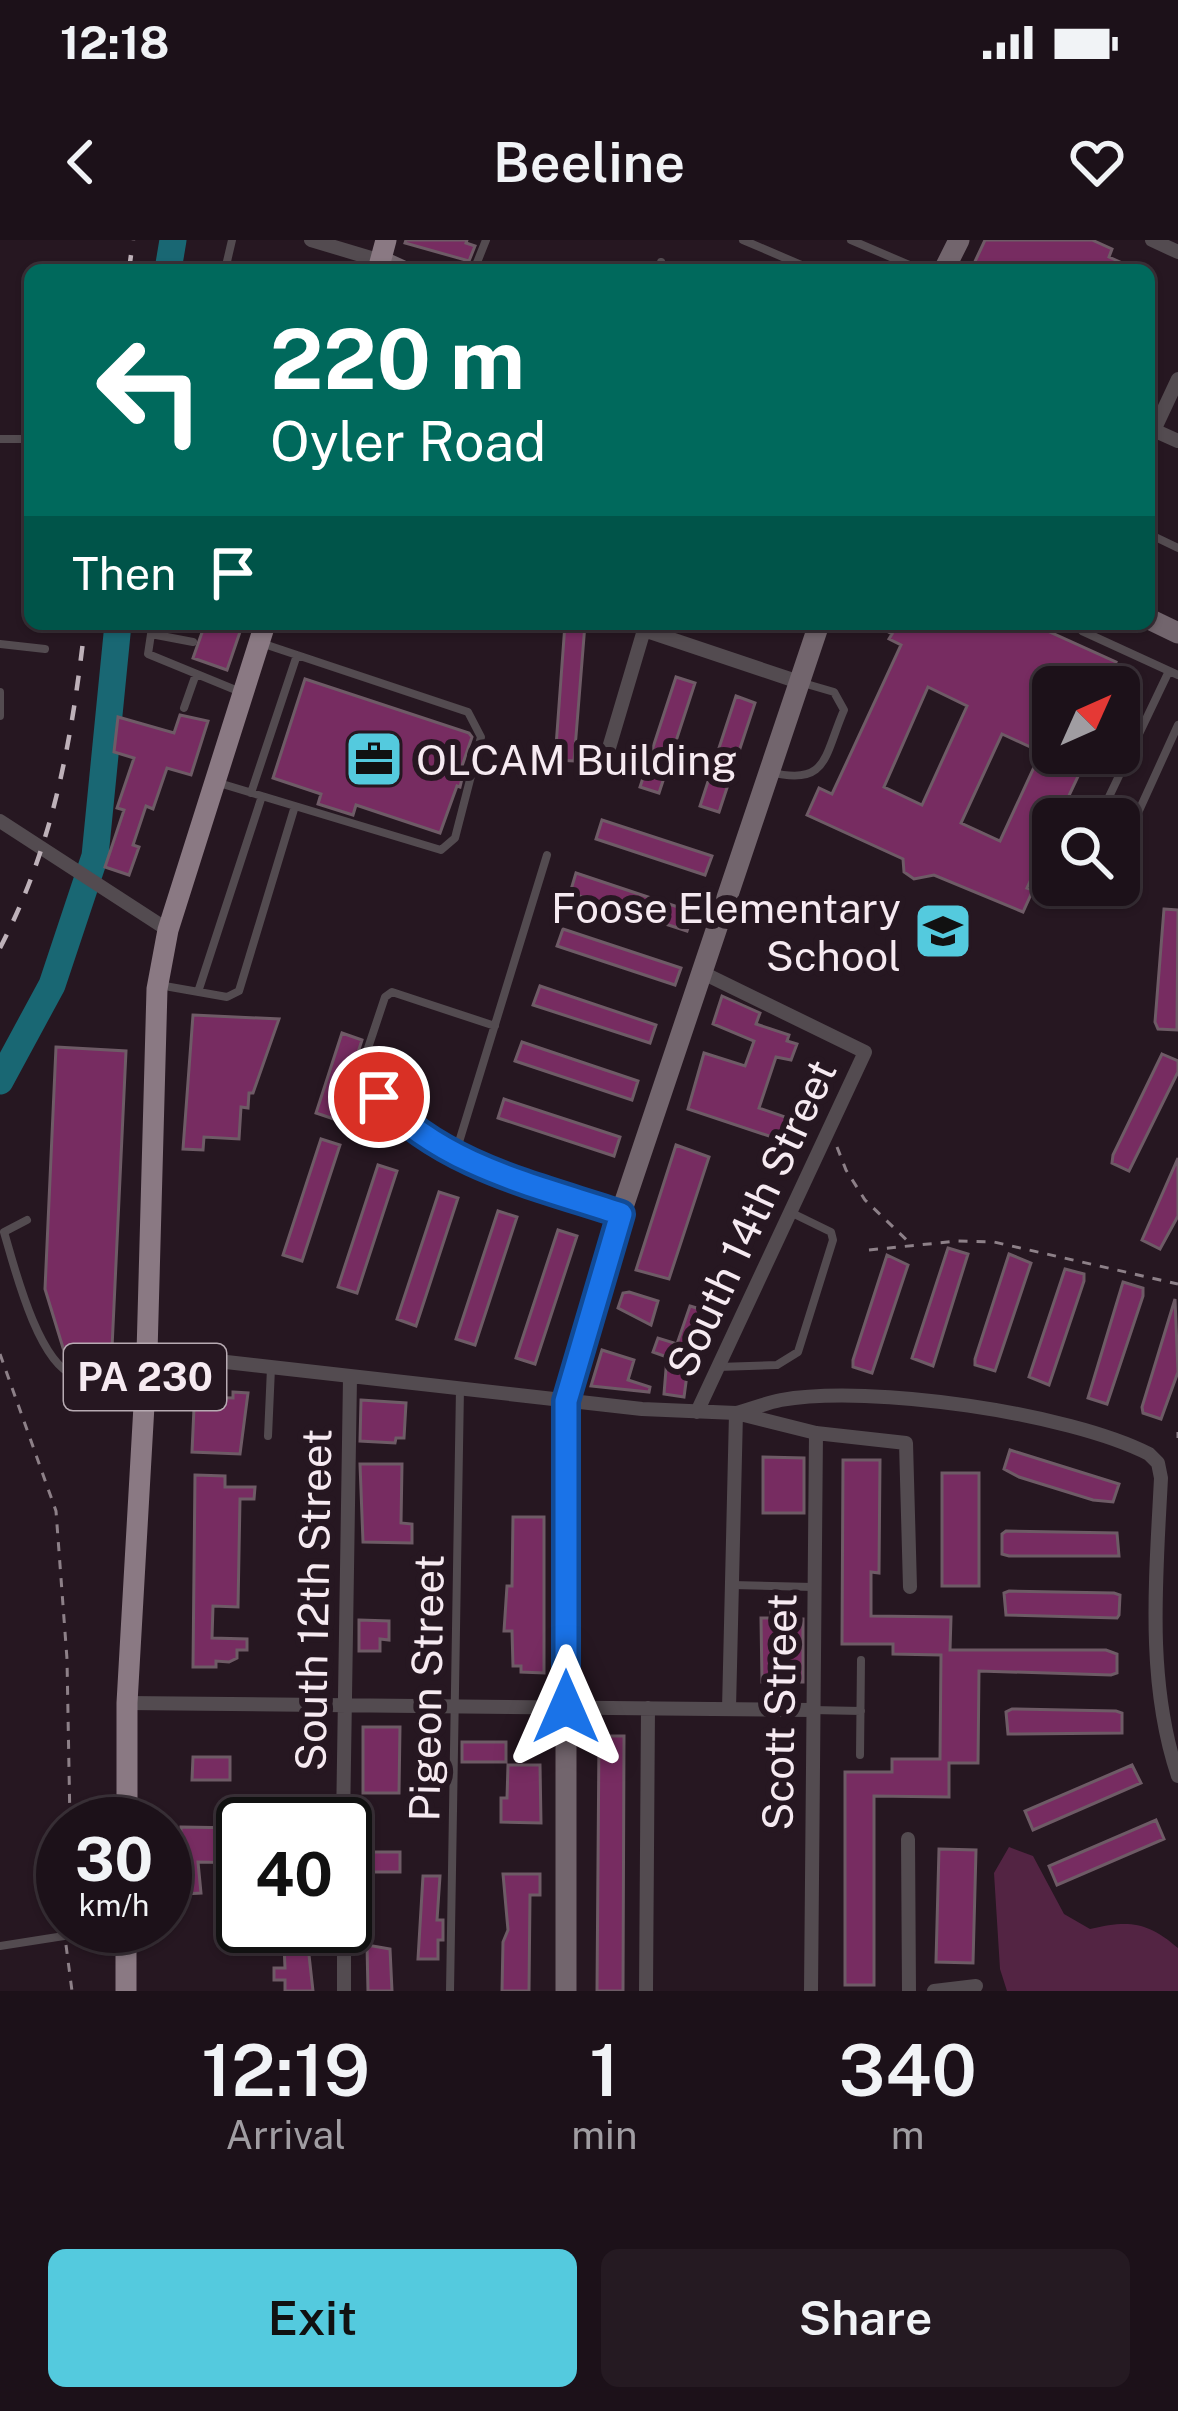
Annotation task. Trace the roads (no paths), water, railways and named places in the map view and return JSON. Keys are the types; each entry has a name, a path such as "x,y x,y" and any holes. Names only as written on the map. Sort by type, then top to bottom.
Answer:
{"main road":[{"name":"PA 230","path":"127,1797 158,985 168,930 262,633"},
{"path":"126,1953 126,1991"}],"street":[{"path":"311,240 386,260"},
{"path":"1152,240 1178,252"},
{"path":"1155,425 1178,379"},
{"path":"603,768 644,630 799,682"},
{"path":"566,1991 566,1401 621,1214 817,630"},
{"path":"0,821 168,930"},
{"name":"South 14th Street","path":"698,1412 865,1052 701,972"},
{"path":"379,1097 400,1120 455,1156 621,1214"},
{"path":"146,1363 271,1368 566,1401 736,1413 816,1433 906,1443 910,1587"},
{"name":"South 12th Street","path":"344,1797 350,1378"},
{"path":"736,1413 779,1400 810,1397 933,1402 1043,1420 1149,1454 1158,1463 1161,1478 1156,1636 1163,1731 1178,1776"},
{"name":"South 14th Street","path":"729,1709 736,1413"},
{"name":"Scott Street","path":"811,1991 816,1433"},
{"path":"128,1703 811,1710"},
{"path":"646,1991 648,1708"},
{"path":"908,1838 909,1991"},
{"path":"344,1953 344,1991"},
{"path":"934,1991 976,1986"}],"lane":[{"path":"743,240 799,264"},
{"path":"851,240 907,264"},
{"path":"1081,630 1174,672 1109,798"},
{"path":"215,782 446,849 455,838 481,737 471,716 297,655 262,633"},
{"path":"193,642 151,634 148,654 243,694"},
{"path":"0,644 45,649"},
{"path":"198,992 297,655"},
{"path":"184,708 196,674"},
{"path":"768,771 805,778 815,773 844,710 834,692 799,682"},
{"path":"0,692 0,716"},
{"path":"1140,808 1178,725"},
{"path":"158,985 227,997 239,991 296,806"},
{"path":"455,1156 547,855"},
{"path":"379,1097 364,1060 386,997 392,992 495,1026"},
{"path":"718,1367 777,1365 798,1352 832,1240 831,1232 789,1211"},
{"path":"27,1220 4,1232 50,1356 73,1375 146,1363"},
{"path":"268,1436 271,1368"},
{"name":"Pigeon Street","path":"450,1991 460,1387"},
{"path":"732,1585 813,1587"},
{"path":"860,1755 861,1660"},
{"path":"811,1710 861,1711"},
{"path":"0,1946 36,1940"}],"waterway":[{"path":"169,264 173,240"},
{"path":"0,1081 52,985 95,856 117,630"}],"railway":[{"path":"130,264 133,240"},
{"path":"0,948 34,870 58,790 84,630"}],"place":[{"name":"OLCAM Building","path":"374,759"},
{"name":"Foose Elementary School","path":"943,931"}]}
